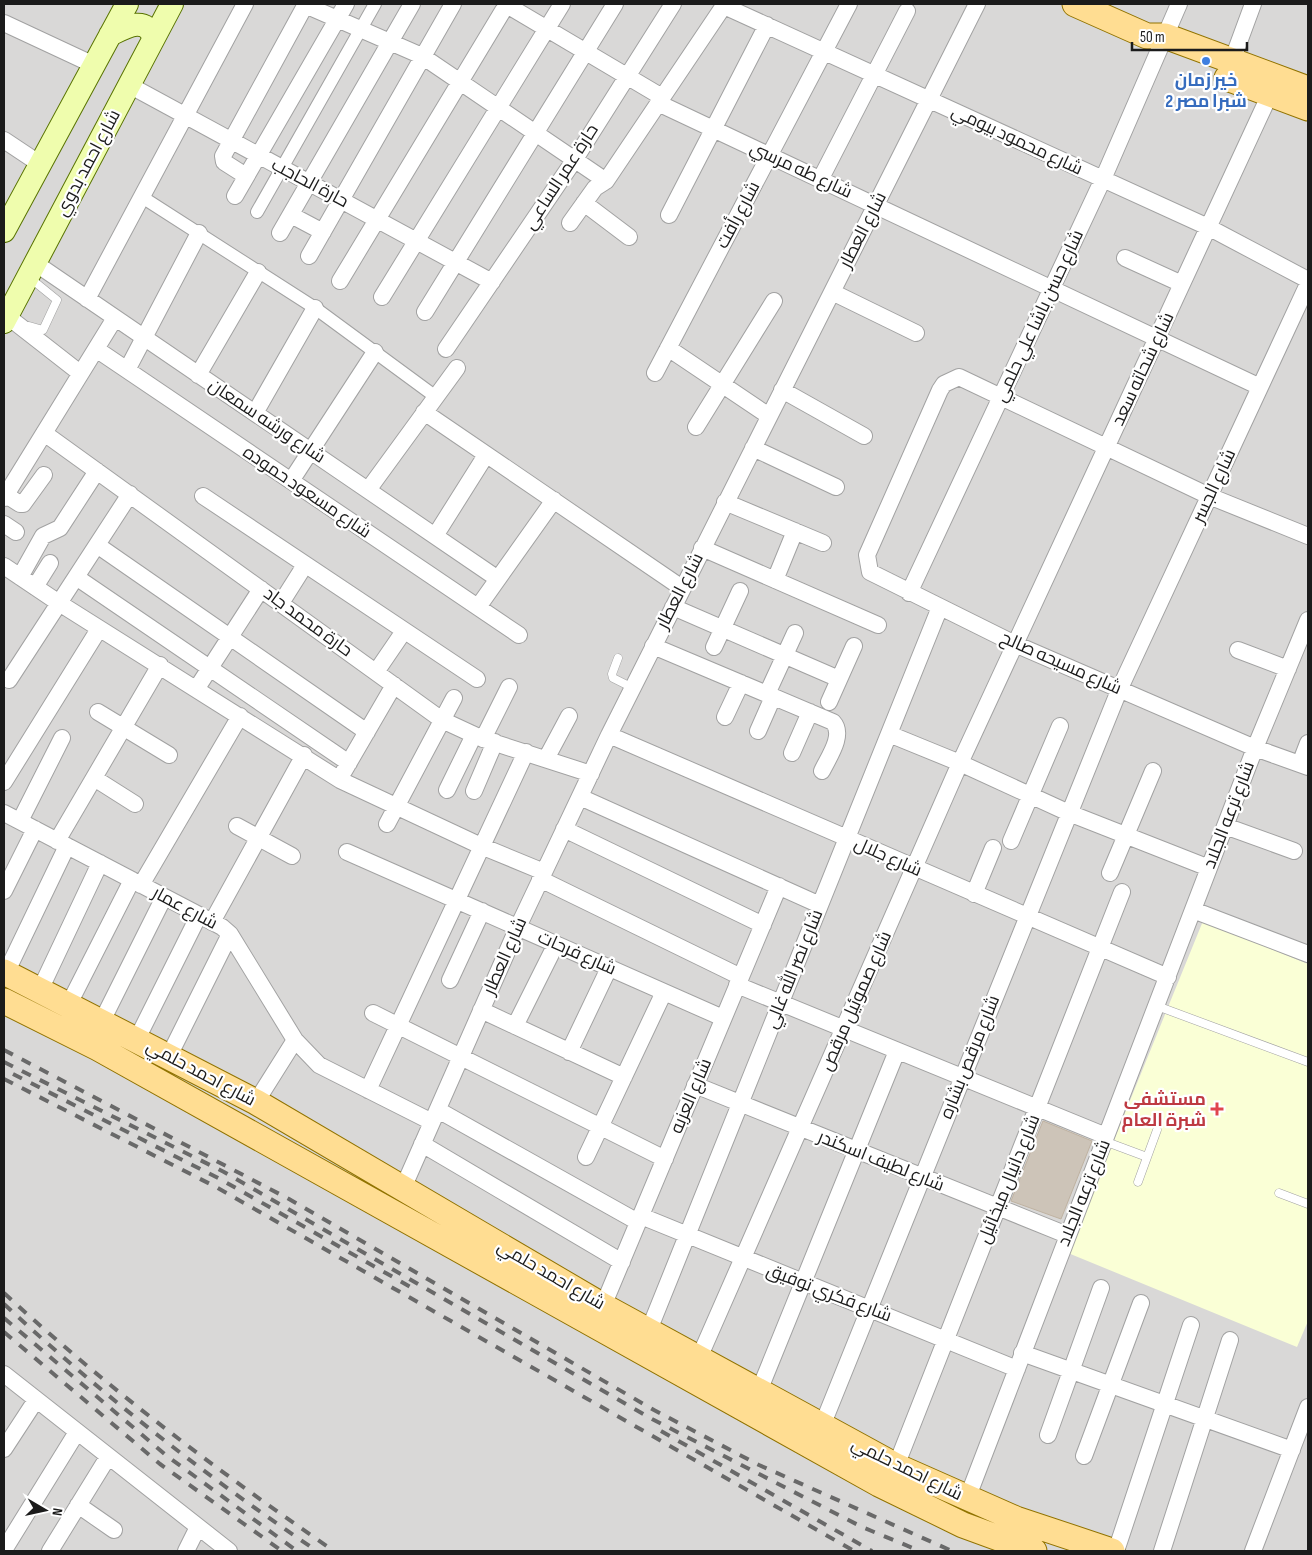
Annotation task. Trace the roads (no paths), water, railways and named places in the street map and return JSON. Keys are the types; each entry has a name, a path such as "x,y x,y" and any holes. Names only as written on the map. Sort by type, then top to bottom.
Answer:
{"main road":[{"path":"4,231 127,4"},
{"name":"شارع احمد بدوي","path":"5,319 172,4"},
{"path":"1074,4 1270,94 1308,108"},
{"path":"110,35 127,26 138,24 149,29 154,38"},
{"path":"1157,41 1232,61 1308,89"},
{"name":"شارع احمد حلمي","path":"5,973 106,1023 256,1102 603,1306 896,1466 967,1499 1112,1551"},
{"name":"شارع احمد حلمي","path":"4,1001 98,1048 879,1484 963,1525 1034,1551"},
{"path":"98,1048 106,1023"}],"street":[{"path":"88,299 245,4"},
{"path":"235,196 346,4"},
{"path":"257,212 375,4"},
{"path":"280,233 412,4"},
{"path":"309,256 453,4"},
{"path":"340,281 506,4"},
{"name":"شارع طه مرسي","path":"506,4 627,76 660,100 713,129 1260,387"},
{"path":"382,297 562,4"},
{"path":"425,312 615,4"},
{"name":"حارة عمر الساعي","path":"446,349 575,159 673,4"},
{"name":"شارع رأفت","path":"655,373 849,4"},
{"name":"شارع العطار","path":"403,1188 518,927 564,829 725,502 977,4"},
{"name":"شارع حسن باشا علي حلمي","path":"909,593 1102,179 1157,41 1179,4"},
{"path":"1232,61 1253,4"},
{"path":"246,176 223,161 223,156 306,5 422,56 606,181"},
{"path":"570,222 595,188 606,181 724,5"},
{"name":"شارع محمود بيومي","path":"724,5 766,26 1208,227 1308,282"},
{"path":"820,180 907,11"},
{"path":"4,23 94,64"},
{"path":"669,215 766,26"},
{"name":"حارة الحاجب","path":"129,85 492,282"},
{"name":"شارع شحاته سعد","path":"1015,644 1270,94"},
{"path":"4,140 40,164"},
{"path":"142,197 315,308 436,397"},
{"path":"584,203 629,237"},
{"path":"291,215 323,232"},
{"path":"127,370 199,233"},
{"path":"1124,258 1182,284"},
{"name":"شارع ورشه سمعان","path":"31,270 88,299 498,579"},
{"path":"198,375 258,272"},
{"name":"شارع الجسر","path":"1120,688 1308,282"},
{"path":"832,292 916,333"},
{"path":"696,427 774,301"},
{"path":"254,413 315,308"},
{"path":"44,475 23,504 5,497 115,318"},
{"path":"5,319 80,373"},
{"path":"668,348 769,416"},
{"name":"شارع مسعود حموده","path":"96,349 519,634"},
{"path":"291,481 375,352"},
{"path":"368,490 457,368"},
{"name":"شارع مسيحه صالح","path":"1001,397 959,377 944,384 867,555 870,572 1015,644 1255,748 1304,766"},
{"path":"782,390 864,436"},
{"path":"1001,397 1209,496 1308,536"},
{"path":"424,412 682,588"},
{"name":"حارة محمد جاد","path":"44,432 394,685 417,704 442,720 484,739 591,774"},
{"path":"753,448 836,487"},
{"path":"435,536 486,454"},
{"path":"20,577 43,536 60,528 98,471"},
{"path":"9,673 59,604 130,494"},
{"path":"203,496 477,679"},
{"path":"478,607 554,500"},
{"path":"725,502 823,543"},
{"path":"775,580 795,531"},
{"path":"97,545 367,732"},
{"path":"702,548 878,626"},
{"path":"35,587 50,563"},
{"path":"281,603 306,565"},
{"path":"4,566 59,604 304,755 340,780 542,875 781,1003 1037,1108 1105,1139"},
{"path":"76,577 349,763"},
{"path":"197,688 261,589"},
{"path":"714,647 740,591"},
{"path":"673,607 839,679"},
{"name":"شارع نصر الله غالي","path":"649,1330 940,607"},
{"name":"شارع ترعه الجلاد","path":"967,1499 1255,748 1308,620"},
{"path":"4,782 100,629"},
{"path":"376,672 404,631"},
{"path":"758,731 784,656 795,633"},
{"name":"شارع صموئيل مرقص","path":"699,1358 913,869 1015,644"},
{"path":"653,646 833,722 838,729 837,737 822,771"},
{"path":"829,702 854,646"},
{"path":"1238,650 1288,669"},
{"path":"5,973 62,843 94,778 160,665"},
{"path":"725,718 741,683"},
{"path":"340,780 394,685"},
{"path":"447,790 484,739 509,687"},
{"name":"شارع مرقص بشاره","path":"822,1426 1068,812 1120,688"},
{"path":"387,824 454,698"},
{"path":"98,712 169,755"},
{"path":"792,753 810,712"},
{"path":"69,1004 136,882 240,716"},
{"path":"546,759 569,716"},
{"path":"1011,841 1060,726"},
{"path":"889,734 960,763 1068,812 1209,868"},
{"name":"شارع جلال","path":"610,735 913,869 1168,977"},
{"path":"4,891 62,738"},
{"path":"474,791 484,739"},
{"path":"1304,766 1308,743"},
{"path":"368,1090 526,752"},
{"path":"136,1039 205,918 258,838 304,755"},
{"path":"1110,873 1153,771"},
{"path":"94,778 135,804"},
{"path":"580,797 820,905"},
{"name":"شارع عمار","path":"4,813 205,918 230,934 295,1040 320,1065 368,1090 435,1116"},
{"path":"237,826 292,856"},
{"path":"1225,826 1294,851"},
{"path":"564,829 763,925"},
{"path":"974,894 993,848"},
{"name":"شارع فرحات","path":"347,852 723,1018"},
{"path":"40,990 100,863"},
{"name":"شارع العزبه","path":"603,1306 779,886"},
{"name":"شارع دانيال ميخائيل","path":"896,1466 1122,892"},
{"path":"106,1023 164,897"},
{"path":"1193,910 1308,954"},
{"path":"450,980 482,911"},
{"path":"169,1056 230,934"},
{"path":"515,1026 556,944"},
{"path":"569,1052 609,968"},
{"path":"586,1158 664,992"},
{"path":"481,1010 624,1077"},
{"path":"373,1013 665,1158"},
{"path":"256,1102 295,1040"},
{"path":"759,1391 897,1051"},
{"name":"شارع لطيف اسكندر","path":"695,1086 1067,1235"},
{"name":"شارع فكري توفيق","path":"435,1116 640,1219 687,1235 945,1339 1020,1361 1072,1371 1292,1450"},
{"path":"422,1144 622,1262"},
{"path":"1048,1435 1101,1288"},
{"path":"1084,1456 1141,1303"},
{"path":"1116,1551 1191,1325"},
{"path":"1162,1551 1230,1340"},
{"path":"4,1374 229,1551"},
{"path":"4,1449 36,1400"},
{"path":"1252,1551 1308,1407"},
{"path":"4,1550 77,1432"},
{"path":"50,1551 108,1457"},
{"path":"78,1505 114,1530"},
{"path":"186,1551 198,1527"}],"lane":[{"path":"5,319 38,330 45,328 57,300 31,270"},
{"path":"618,658 612,674 613,678 633,688"},
{"path":"1157,1006 1308,1062"},
{"path":"1138,1182 1157,1130"},
{"path":"1105,1139 1147,1157"},
{"path":"1279,1193 1308,1204"}],"railway":[{"path":"4,1050 289,1199 654,1410 759,1465 952,1551"},
{"path":"4,1062 224,1172 652,1419 862,1527 920,1551"},
{"path":"13,1074 220,1179 414,1289"},
{"path":"4,1079 216,1187 854,1551"},
{"path":"4,1293 82,1362 164,1428 248,1491 334,1551"},
{"path":"4,1304 78,1370 156,1434 235,1494 317,1551"},
{"path":"4,1318 167,1456 297,1551"},
{"path":"4,1332 160,1464 282,1551"},
{"path":"661,1431 872,1551"}],"place":[{"name":"خير زمان شبرا مصر 2","path":"1206,61"},
{"name":"مستشفى شبرة العام","path":"1217,1109"}]}
